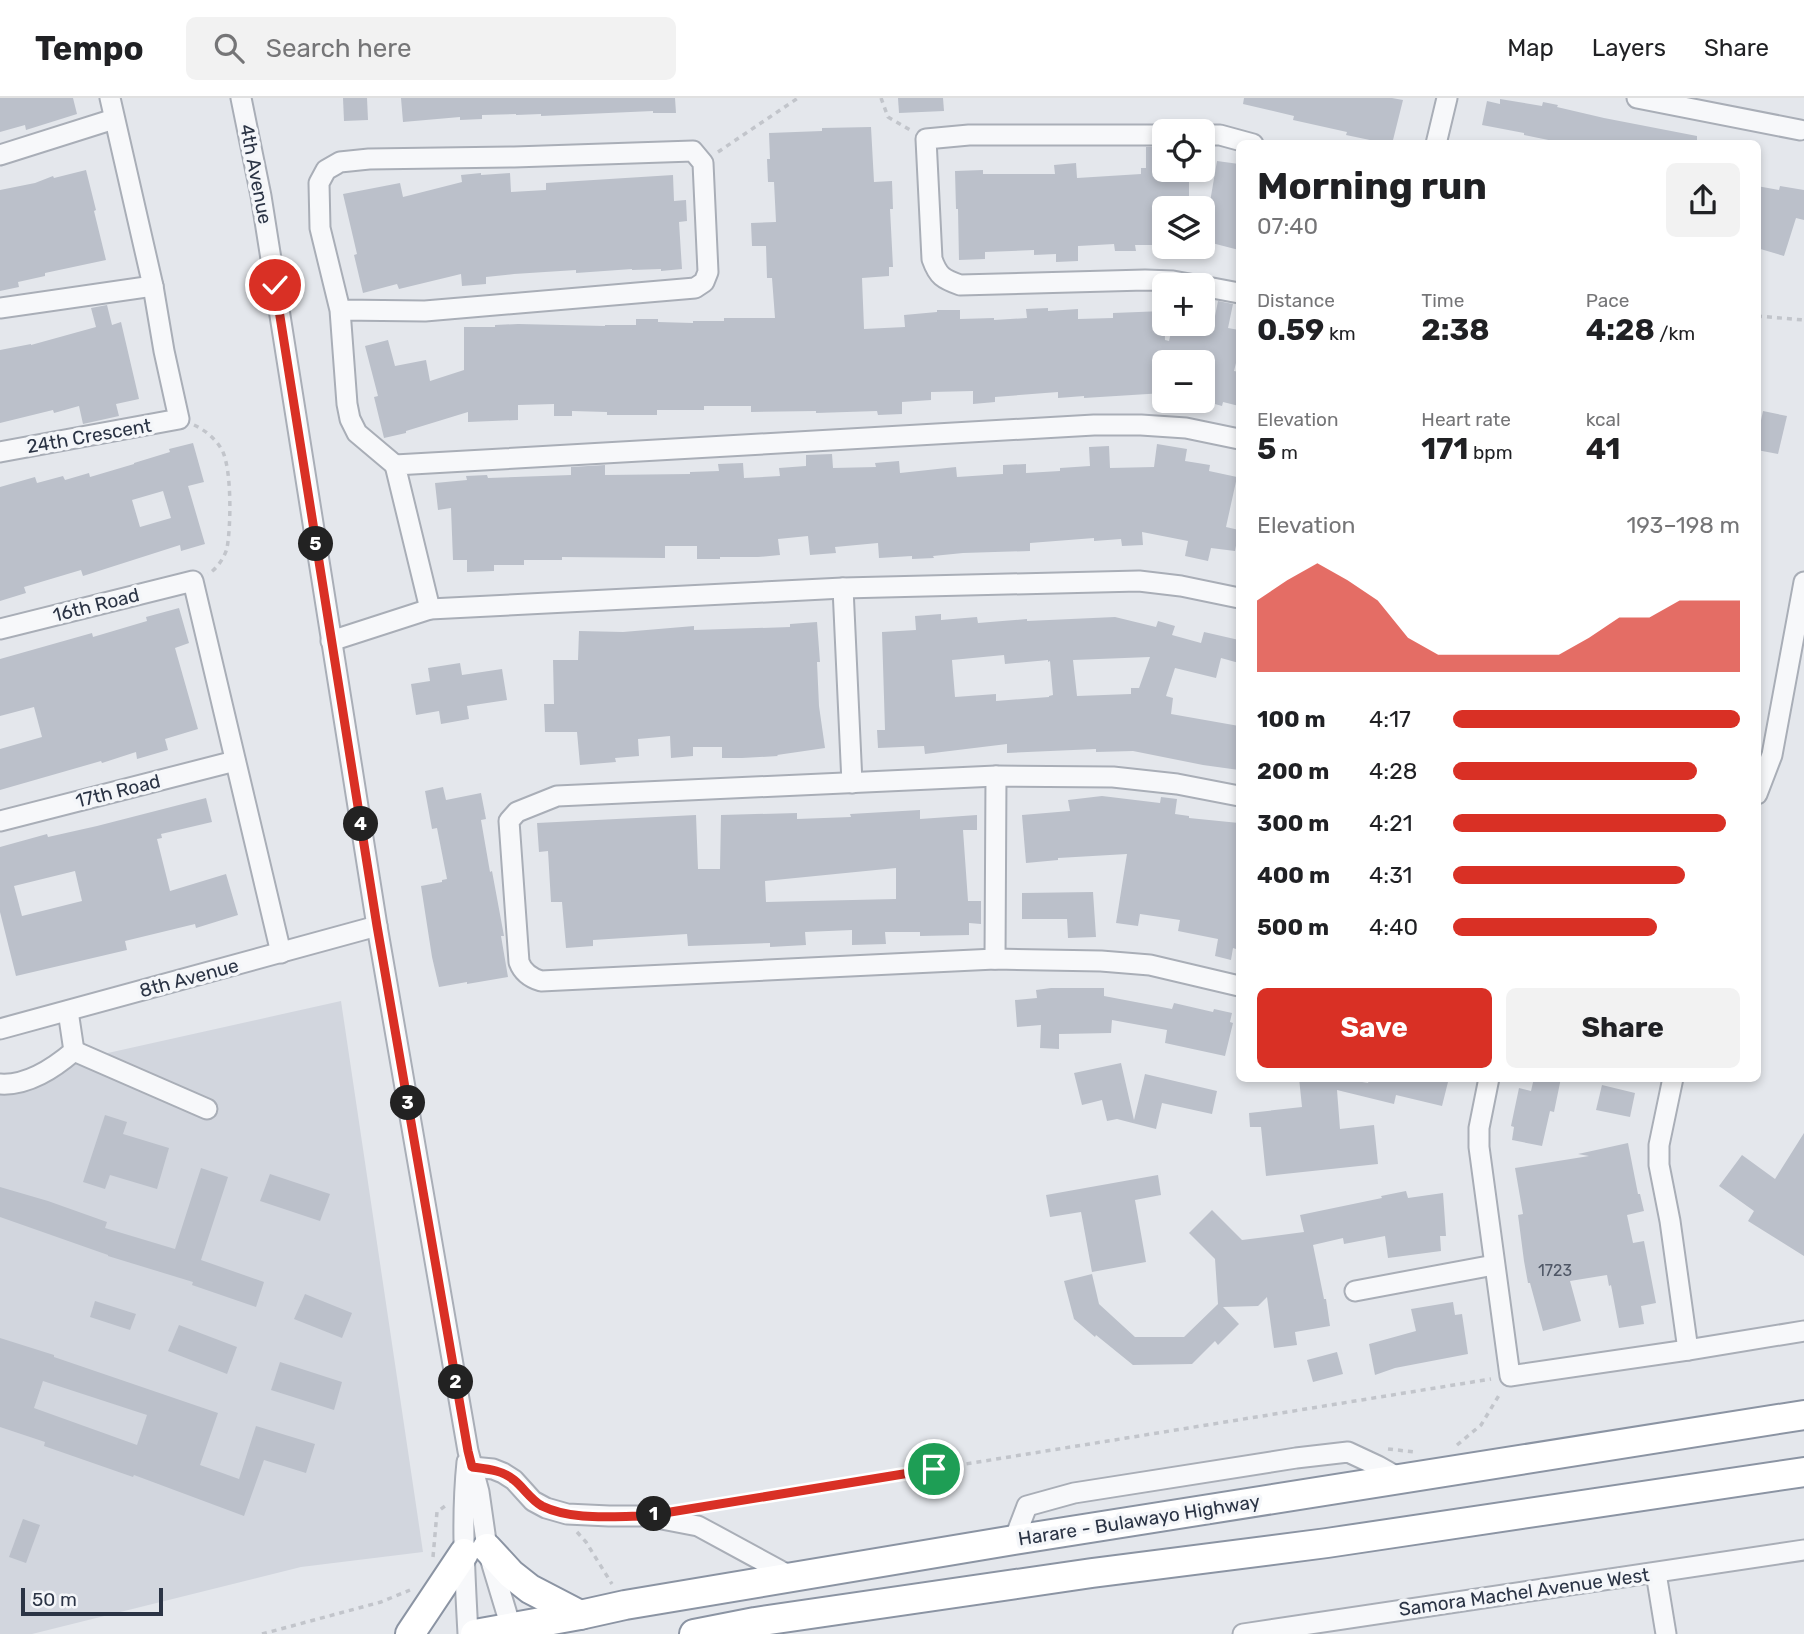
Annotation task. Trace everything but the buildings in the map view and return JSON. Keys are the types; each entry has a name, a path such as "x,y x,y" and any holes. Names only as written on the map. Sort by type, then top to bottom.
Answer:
{"highway":[{"name":"Harare - Bulawayo Highway","path":"475,1634 512,1630 625,1605 1014,1540 1804,1415"},
{"path":"694,1634 796,1616 1092,1573 1327,1543 1804,1472"},
{"path":"410,1634 476,1551 530,1589 580,1615"}],"street":[{"path":"110,98 153,286 179,419"},
{"name":"4th Avenue","path":"241,98 261,196 377,926 470,1459"},
{"path":"1437,140 1447,98"},
{"path":"1637,98 1800,130"},
{"path":"0,155 114,119"},
{"path":"1152,135 969,135 926,139 932,259 936,271 945,279 960,285 1152,280"},
{"path":"1215,135 1238,140"},
{"path":"340,310 425,311 695,288 704,282 708,272 703,163 693,151 369,159 340,162 326,170 319,183 320,228 340,310 350,419 357,433 394,465 430,609"},
{"path":"0,308 153,286"},
{"path":"1215,288 1236,292"},
{"name":"24th Crescent","path":"0,452 179,419"},
{"path":"394,465 1094,425 1186,428 1236,438"},
{"path":"193,581 281,953"},
{"name":"16th Road","path":"0,629 193,581"},
{"path":"331,641 430,609 843,588 1139,581 1236,597"},
{"path":"1761,784 1772,755 1804,582"},
{"path":"843,588 852,783"},
{"name":"17th Road","path":"0,821 235,761"},
{"path":"995,959 996,776"},
{"path":"1236,795 1177,784 1113,777 996,776 557,796 517,812 509,821 519,962 521,969 533,979 541,981 995,959 1101,961 1150,965 1236,985"},
{"name":"8th Avenue","path":"0,1029 377,926"},
{"path":"68,1011 74,1051"},
{"path":"0,1084 9,1085 43,1074 74,1051"},
{"path":"74,1051 207,1109"},
{"path":"1488,1082 1479,1128 1479,1147 1510,1376 1804,1331"},
{"path":"1672,1082 1659,1145 1659,1166 1670,1221 1688,1350"},
{"path":"1355,1291 1494,1265"},
{"path":"470,1459 464,1493 476,1551 512,1630"},
{"path":"468,1634 479,1492 470,1459"},
{"path":"470,1459 514,1480 533,1501 546,1508 567,1514 646,1516 698,1526 792,1577"},
{"name":"Samora Machel Avenue West","path":"1243,1634 1804,1549"},
{"path":"1656,1573 1666,1634"}],"path":[{"path":"703,163 798,98"},
{"path":"881,98 888,117 926,139"},
{"path":"1761,316 1804,320"},
{"path":"179,419 200,428 214,438 223,452 229,477 226,551 214,572 193,581"},
{"path":"1447,1447 1458,1444 1481,1425 1510,1376"},
{"path":"701,1507 1510,1376"},
{"path":"1386,1449 1423,1452"},
{"path":"433,1564 437,1512 464,1493"},
{"path":"573,1528 586,1542 625,1605"},
{"path":"262,1634 381,1602 416,1586"}],"shaded area":[{"path":"341,1001 423,1552 301,1567 32,1634 0,1634 0,1077"}],"route":[{"path":"275,285 377,926 472,1467 503,1473 514,1480 533,1501 546,1508 567,1514 608,1516 646,1516 934,1469"}]}
